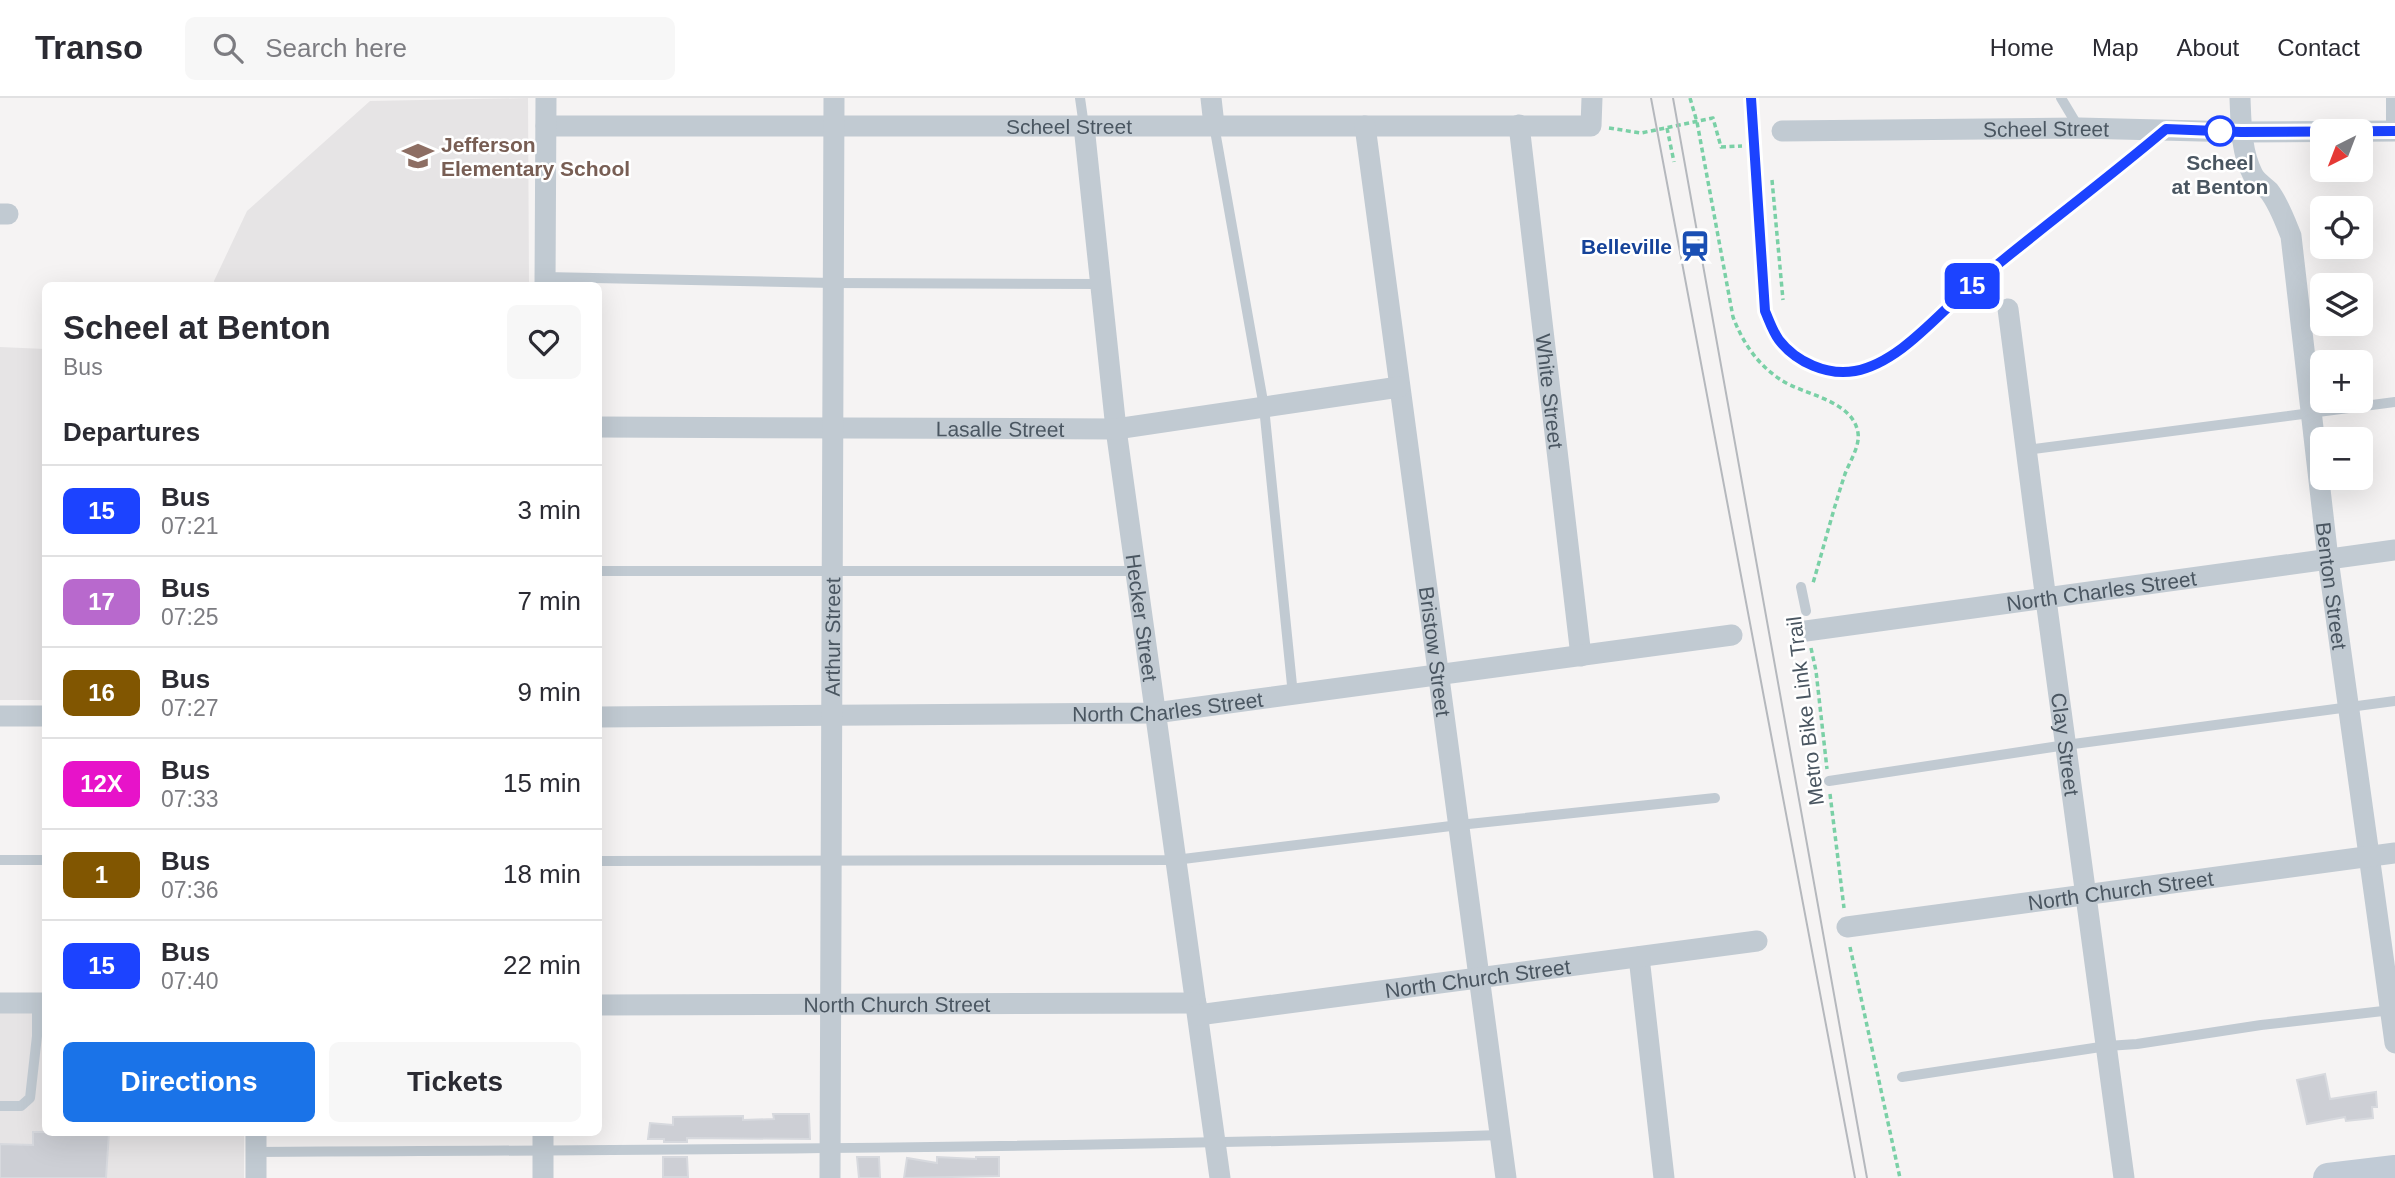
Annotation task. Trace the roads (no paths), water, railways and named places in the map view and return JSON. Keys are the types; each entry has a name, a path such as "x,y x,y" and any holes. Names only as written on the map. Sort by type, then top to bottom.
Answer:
{"main road":[{"path":"2328,1178 2395,1170"}],"street":[{"path":"545,281 546,98"},
{"name":"Arthur Street","path":"830,1178 834,98"},
{"path":"1211,98 1214,125"},
{"name":"Scheel Street","path":"546,126 1591,126 1592,98"},
{"name":"Benton Street","path":"2240,98 2241,132 2248,162 2254,178 2269,192 2291,236 2328,559 2393,1010 2395,1043"},
{"name":"White Street","path":"1519,125 1581,656"},
{"name":"Hecker Street","path":"1084,126 1116,429 1220,1178"},
{"name":"Bristow Street","path":"1365,126 1506,1178"},
{"name":"Scheel Street","path":"1782,131 2078,128 2241,132 2393,131"},
{"name":"Clay Street","path":"2008,309 2044,597 2088,896 2124,1178"},
{"name":"Lasalle Street","path":"602,427 1116,429 1399,387"},
{"name":"North Charles Street","path":"1806,621 2044,597 2395,550"},
{"name":"North Charles Street","path":"602,717 1155,713 1732,635"},
{"path":"0,716 42,716"},
{"name":"North Church Street","path":"1847,927 2395,853"},
{"name":"North Church Street","path":"602,1005 830,1003 1197,1009 1480,979 1757,941"},
{"path":"1639,957 1664,1178"},
{"path":"0,1003 41,1003"},
{"path":"542,1178 543,1141"},
{"path":"256,1142 256,1178"}],"lane":[{"name":"Hecker Street","path":"1080,98 1084,126"},
{"path":"1751,98 1765,311 1779,340 1802,360 1826,371 1854,371 1876,365 1897,353 1970,287 2166,129"},
{"path":"2061,98 2078,128"},
{"path":"2391,98 2393,131"},
{"path":"1214,125 1264,407 1293,695"},
{"path":"545,281 1101,284"},
{"path":"2026,450 2395,402"},
{"path":"602,572 1136,571"},
{"path":"1801,587 1806,621"},
{"path":"1829,781 2066,745 2395,701"},
{"path":"602,861 1175,860 1459,825 1714,798"},
{"path":"0,860 42,860"},
{"path":"0,1106 21,1106 30,1098 40,1051 41,1003"},
{"path":"1902,1077 2107,1046 2393,1010"},
{"path":"256,1142 543,1141 830,1149 1215,1144 1501,1135"}],"tram line":[{"path":"1651,98 1855,1178"},
{"path":"1673,98 1867,1178"}],"place":[{"name":"Scheel at Benton","path":"2220,131"},
{"name":"Jefferson Elementary School","path":"418,156"},
{"name":"Belleville","path":"1695,246"}]}
